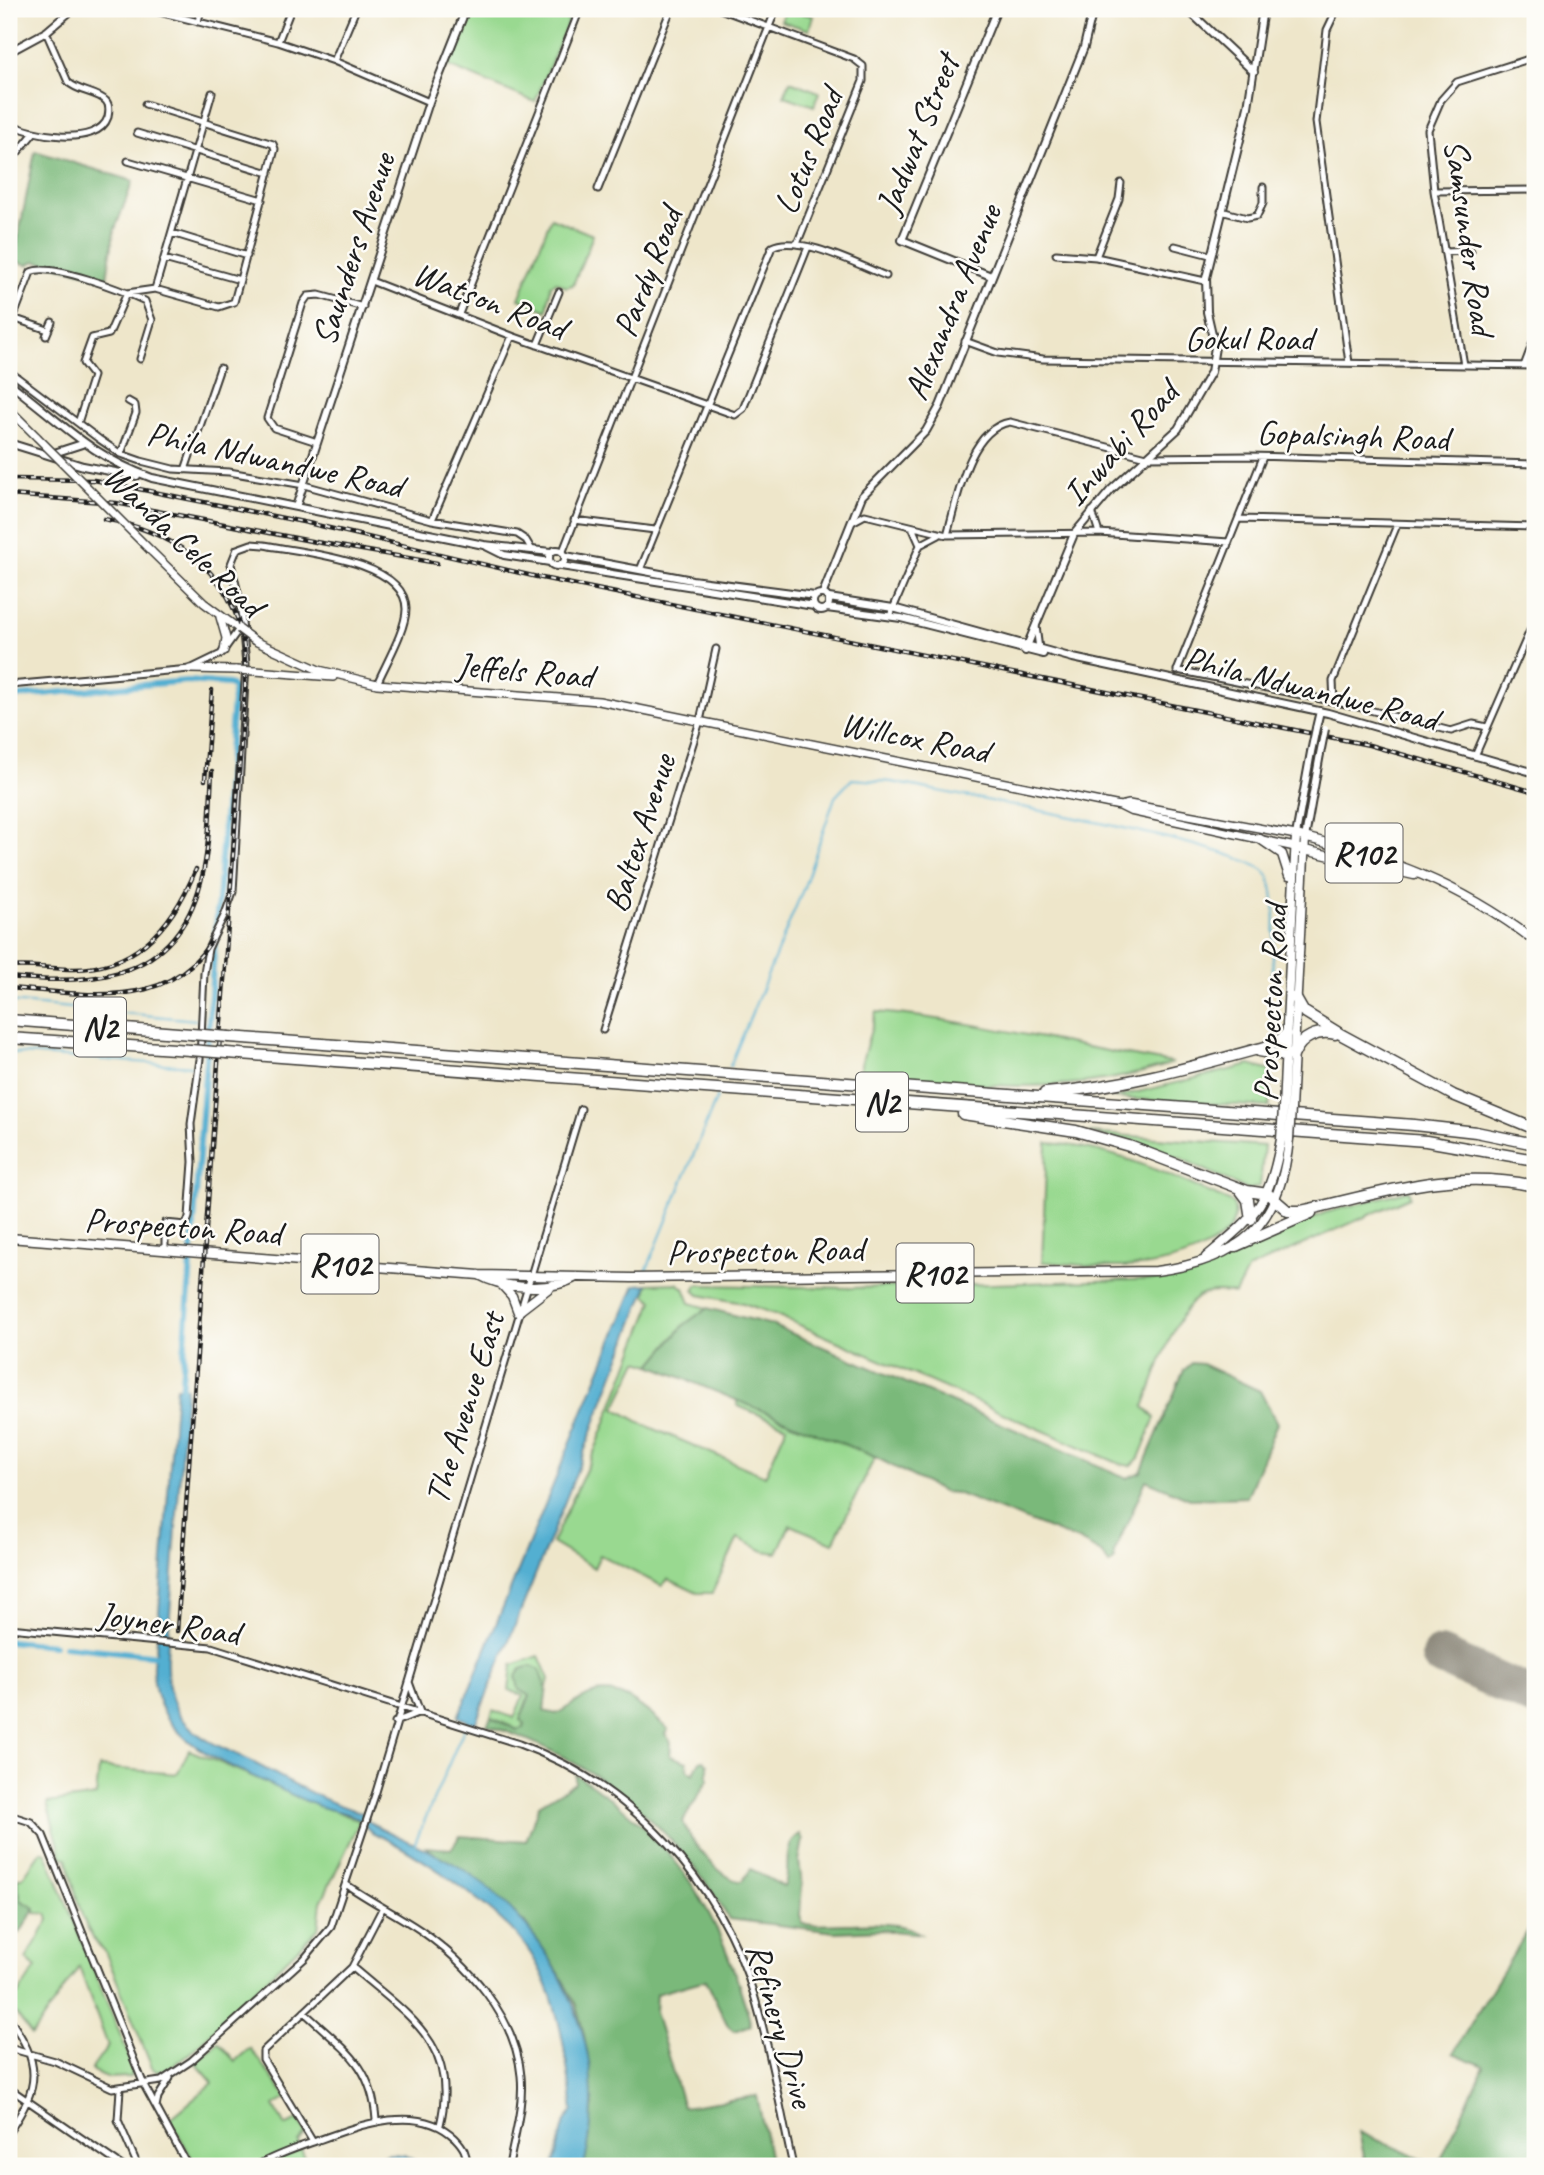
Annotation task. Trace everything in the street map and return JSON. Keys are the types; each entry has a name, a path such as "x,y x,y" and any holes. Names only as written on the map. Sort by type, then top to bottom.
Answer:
{"highway":[{"path":"1295,997 1303,1011 1342,1035 1453,1095 1535,1129"},
{"name":"N2","path":"9,1020 1414,1125 1476,1132 1535,1144"},
{"path":"1251,1051 1290,1055 1311,1035 1322,1032 1342,1035"},
{"path":"1017,1096 1115,1086 1251,1051 1276,1043 1286,1034"},
{"name":"N2","path":"9,1038 1426,1141 1535,1160"},
{"path":"945,1106 952,1112 1034,1123 1089,1135 1272,1198 1284,1209 1294,1211 1406,1184 1481,1180 1535,1186"},
{"path":"1238,1188 1248,1200 1251,1219"},
{"path":"1236,1246 1330,1204"}],"main road":[{"name":"Wanda Cele Road","path":"9,409 220,617 255,641 295,660 345,677"},
{"path":"220,617 226,638 225,651"},
{"path":"190,668 345,677"},
{"name":"Jeffels Road","path":"345,677 377,684 586,700 700,721"},
{"name":"Willcox Road","path":"700,721 1120,806 1130,811 1295,847"},
{"name":"Willcox Road","path":"1120,806 1129,804 1296,835"},
{"name":"R102","path":"1296,835 1396,862 1481,904 1535,941"},
{"name":"Prospecton Road","path":"1290,1055 1286,1034 1291,889 1296,835"},
{"name":"Prospecton Road","path":"576,1277 1137,1272 1172,1269 1236,1246 1260,1225 1272,1198 1285,1139 1306,838"},
{"path":"1260,839 1278,850 1285,860 1291,889"},
{"name":"R102","path":"1295,847 1431,878"},
{"name":"Prospecton Road","path":"1204,1258 1272,1198"},
{"name":"Prospecton Road","path":"9,1238 479,1275"},
{"name":"R102","path":"479,1275 576,1277"},
{"name":"R102","path":"479,1275 501,1283 526,1286 555,1284 576,1277"},
{"path":"501,1283 512,1296 518,1312 555,1284"}],"street":[{"path":"9,52 46,32 73,9"},
{"path":"147,9 278,42 334,61 429,102"},
{"path":"198,22 201,9"},
{"path":"278,42 291,9"},
{"path":"334,61 356,9"},
{"name":"Saunders Avenue","path":"296,507 429,102 466,9"},
{"path":"458,314 580,9"},
{"path":"598,189 671,9"},
{"path":"720,9 768,29"},
{"name":"Pardy Road","path":"564,554 574,520 776,9"},
{"name":"Jadwat Street","path":"991,276 902,240 997,9"},
{"name":"Alexandra Avenue","path":"822,596 862,496 926,431 1084,47 1093,9"},
{"path":"1187,9 1254,72"},
{"name":"Inwabi Road","path":"1026,648 1074,534 1092,511 1183,421 1214,362 1205,281 1209,256 1242,134 1263,9"},
{"path":"1337,9 1327,30 1316,122 1349,363"},
{"name":"Lotus Road","path":"640,570 679,468 709,406 768,253 776,244 797,244 865,73 863,66 854,59 768,29"},
{"path":"9,123 33,134 88,135 99,131 108,116 109,108 103,99 68,82 46,32"},
{"name":"Samsunder Road","path":"1464,365 1434,191 1428,130 1441,100 1450,88 1466,77 1535,57"},
{"path":"155,289 212,93"},
{"path":"127,293 155,289 219,307 234,302 275,149 273,144 145,104"},
{"path":"137,133 269,173"},
{"path":"9,163 33,134"},
{"path":"128,161 262,200"},
{"path":"1096,257 1119,199 1121,183"},
{"path":"1221,211 1247,218 1257,216 1263,203 1264,187"},
{"path":"1434,191 1535,190"},
{"path":"172,233 247,256"},
{"path":"797,244 886,276"},
{"path":"1175,246 1209,256"},
{"name":"Watson Road","path":"371,281 631,380 735,415 742,412 808,247"},
{"path":"1444,253 1471,251"},
{"path":"1056,254 1096,257 1205,281"},
{"path":"164,258 240,281"},
{"path":"9,329 29,276 39,269 127,293 145,301 152,320 140,359"},
{"path":"537,345 559,292"},
{"path":"78,423 93,379 84,365 84,359 92,338 110,334 127,293"},
{"path":"317,442 274,428 267,418 303,303 308,296 319,295 363,307"},
{"path":"13,318 47,333 52,322"},
{"path":"432,520 512,336"},
{"path":"1524,366 1535,337"},
{"name":"Gokul Road","path":"965,341 998,353 1032,358 1535,366"},
{"path":"185,470 220,368"},
{"name":"Phila Ndwandwe Road","path":"9,371 121,454 173,469 229,472 304,485 432,520 509,533 526,540"},
{"name":"Phila Ndwandwe Road","path":"9,383 82,444 110,461 152,478 484,545 564,554 640,570 893,608 1026,648 1073,658"},
{"path":"121,454 136,413 135,405 128,401"},
{"name":"Gopalsingh Road","path":"947,536 974,452 985,434 998,425 1024,424 1147,457 1535,464"},
{"path":"9,443 83,466 152,478"},
{"path":"49,455 82,444"},
{"path":"1158,447 1170,456"},
{"path":"1173,680 1263,457"},
{"path":"862,496 865,515"},
{"path":"1092,511 1099,533"},
{"path":"850,523 865,515 947,536 1099,533 1229,542"},
{"path":"1239,519 1535,527"},
{"path":"574,520 655,530"},
{"path":"1334,702 1333,681 1397,525"},
{"path":"912,527 920,545"},
{"path":"890,616 920,545 939,535"},
{"path":"519,548 526,540 532,550"},
{"path":"165,1251 165,1223 186,1225 189,1217 193,1162 191,1124 200,1059 204,973 208,949 233,892 246,681 240,601 231,564 233,553 243,546 264,545 368,567 390,580 406,607 402,624 377,684"},
{"name":"Phila Ndwandwe Road","path":"484,545 504,555 561,566"},
{"path":"550,562 551,552"},
{"path":"564,554 561,566 814,607 822,596"},
{"path":"822,596 827,608"},
{"name":"Phila Ndwandwe Road","path":"814,607 819,610 827,608 890,616 1320,711 1535,773"},
{"name":"Inwabi Road","path":"1037,619 1039,649"},
{"path":"1475,756 1535,619"},
{"path":"9,685 190,668 214,659 225,651 233,639 236,627"},
{"name":"Baltex Avenue","path":"603,1030 700,721 716,649"},
{"name":"Phila Ndwandwe Road","path":"1178,670 1334,702 1451,731 1473,724 1488,727"},
{"name":"Prospecton Road","path":"1296,835 1320,711"},
{"name":"Prospecton Road","path":"1306,838 1328,713"},
{"name":"The Avenue East","path":"120,2089 172,2076 319,1944 331,1927 376,1792 581,1109"},
{"name":"Joyner Road","path":"9,1628 173,1642 227,1651 400,1706"},
{"path":"396,1723 420,1713 412,1698 408,1680"},
{"name":"Refinery Drive","path":"400,1706 535,1750 599,1784 654,1829 697,1881 733,1940 754,1994 793,2166"},
{"path":"9,1815 31,1822 43,1835 144,2085 188,2166"},
{"path":"347,1885 382,1909 418,1928 453,1958 486,1994 508,2029 519,2061 522,2089 509,2166"},
{"path":"313,2142 263,2059 264,2047 352,1967 382,1909"},
{"path":"352,1967 412,2021 436,2050 447,2085 440,2125"},
{"path":"304,2012 363,2069 373,2091 376,2120"},
{"path":"9,2018 32,2054 29,2102 9,2132"},
{"path":"9,2048 55,2061 102,2085 120,2089 118,2120 138,2166"},
{"path":"156,2110 158,2097 172,2076"},
{"path":"9,2088 122,2166"},
{"path":"256,2166 376,2120 440,2125 464,2150 466,2166"}],"green space":[{"path":"471,9 514,9 532,15 544,9 569,20 535,102 448,66"},
{"path":"785,9 813,16 809,30 781,21"},
{"path":"790,81 819,92 814,106 784,96"},
{"path":"35,151 133,181 114,232 107,278 35,261 27,265 14,260"},
{"path":"551,218 593,235 573,285 566,287 557,282 551,285 547,311 519,299"},
{"path":"876,1012 988,1027 1173,1063 1134,1074 1056,1085 978,1085 858,1075"},
{"path":"1250,1065 1271,1071 1269,1107 1113,1098"},
{"path":"1089,1133 1264,1146 1260,1186 1248,1190 1180,1158"},
{"path":"1047,1143 1095,1150 1142,1164 1233,1203 1235,1216 1221,1237 1209,1246 1181,1258 1142,1266 1113,1267 1042,1262"},
{"path":"1409,1190 1410,1197 1248,1269 1235,1294 1213,1292 1197,1297 1178,1323 1159,1366 1144,1407 1155,1418 1139,1458 1131,1466 1120,1464 774,1314 743,1303 699,1295 694,1290 697,1285 851,1288 1164,1279 1192,1271 1324,1213"},
{"path":"677,1283 684,1288 690,1303 707,1308 684,1325 651,1365 638,1361 615,1408 645,1425 765,1476 787,1426 738,1406 736,1399 875,1457 833,1543 790,1525 777,1553 764,1551 738,1538 712,1593 697,1593 668,1579 662,1586 600,1555 594,1568 552,1543 595,1450 653,1301 646,1295 648,1284"},
{"path":"707,1308 772,1325 1127,1478 1141,1472 1184,1370 1192,1363 1202,1364 1260,1391 1277,1423 1247,1497 1190,1499 1146,1480 1114,1553 1115,1560 1109,1565 1103,1554 1078,1540 956,1493 943,1492 875,1457 651,1365 684,1325"},
{"path":"539,1656 549,1679 547,1686 529,1694 520,1720 525,1724 524,1728 518,1730 491,1717 493,1710 514,1718 523,1696 509,1690 512,1665"},
{"path":"530,1666 539,1669 547,1686 544,1711 556,1714 597,1693 620,1695 640,1706 668,1729 665,1734 671,1742 670,1756 687,1762 688,1770 693,1774 700,1761 704,1760 708,1765 708,1780 683,1821 698,1848 725,1875 742,1881 751,1869 784,1887 790,1845 800,1834 803,1840 799,1861 802,1883 800,1915 803,1924 896,1925 921,1934 881,1930 835,1932 729,1919 683,1853 627,1799 561,1756 487,1725 491,1717 517,1730 524,1728 525,1724 520,1720 530,1696 519,1690 516,1676 521,1669"},
{"path":"189,1750 360,1821 321,1902 318,1929 191,2052 173,2066 157,2072 152,2068 105,1951 84,1921 67,1858 62,1857 47,1803 96,1796 99,1767 177,1774"},
{"path":"575,1774 641,1824 690,1881 709,1913 725,1947 751,2025 734,2031 728,2026 706,1980 656,1994 655,2012 683,2107 757,2096 771,2166 584,2166 593,2104 584,2034 576,2005 559,1973 524,1922 426,1847 451,1849 460,1836 526,1841 539,1805 575,1783"},
{"path":"41,1851 46,1853 131,2061 133,2072 129,2077 109,2078 91,2070 108,2046 79,1967 32,2035 10,2006 36,1968 26,1959 49,1920 47,1914 35,1913 35,1908 20,1900 17,1878 22,1878"},
{"path":"9,1873 17,1878 21,1900 35,1908 20,1933 9,1926"},
{"path":"1535,1919 1535,2166 1438,2166 1484,2066 1453,2053"},
{"path":"218,2042 235,2061 250,2048 287,2098 274,2106 285,2126 299,2119 306,2133 298,2142 309,2166 196,2166 170,2119 213,2083 195,2062"},
{"path":"1359,2132 1437,2166 1366,2166"}],"water":[{"path":"648,1284 570,1489 475,1724 458,1717 635,1285"},
{"path":"176,1387 186,1388 167,1656 170,1694 177,1711 195,1732 210,1742 319,1796 363,1813 369,1822 456,1865 481,1882 511,1910 537,1940 559,1974 575,2009 586,2047 591,2086 591,2126 584,2166 553,2166 565,2121 573,2111 567,2063 549,1990 526,1947 510,1928 480,1901 444,1875 370,1831 357,1818 299,1798 196,1746 170,1722 161,1706 155,1688 153,1664"},
{"path":"387,2154 404,2155 424,2166 349,2166"}],"waterway":[{"path":"9,697 187,681 229,684 234,688 181,1395"},
{"path":"730,1066 804,887 835,797 852,779 892,782 1093,821 1209,849 1248,862 1267,874 1271,883 1275,923 1272,974"},
{"path":"9,1002 196,1020"},
{"path":"9,1053 192,1066"},
{"path":"645,1274 717,1097"},
{"path":"9,1641 54,1645"},
{"path":"65,1646 159,1656"},
{"path":"414,1845 467,1722"}],"runway":[{"path":"1440,1656 1535,1698"}],"railway":[{"path":"9,479 94,480 308,523 537,577 1369,745 1535,792"},
{"path":"9,495 116,503 437,563"},
{"path":"104,519 127,524 171,542 207,569 222,587 233,608 241,631 244,653 245,689 177,1631"},
{"path":"205,780 212,690"},
{"path":"9,977 74,979 103,976 131,968 155,955 176,935 192,908 203,873 212,771"},
{"path":"9,967 74,969 117,961 134,952 164,924 177,907 196,869"},
{"path":"9,988 103,994 132,992 160,985 185,971 206,949 223,917"}]}
